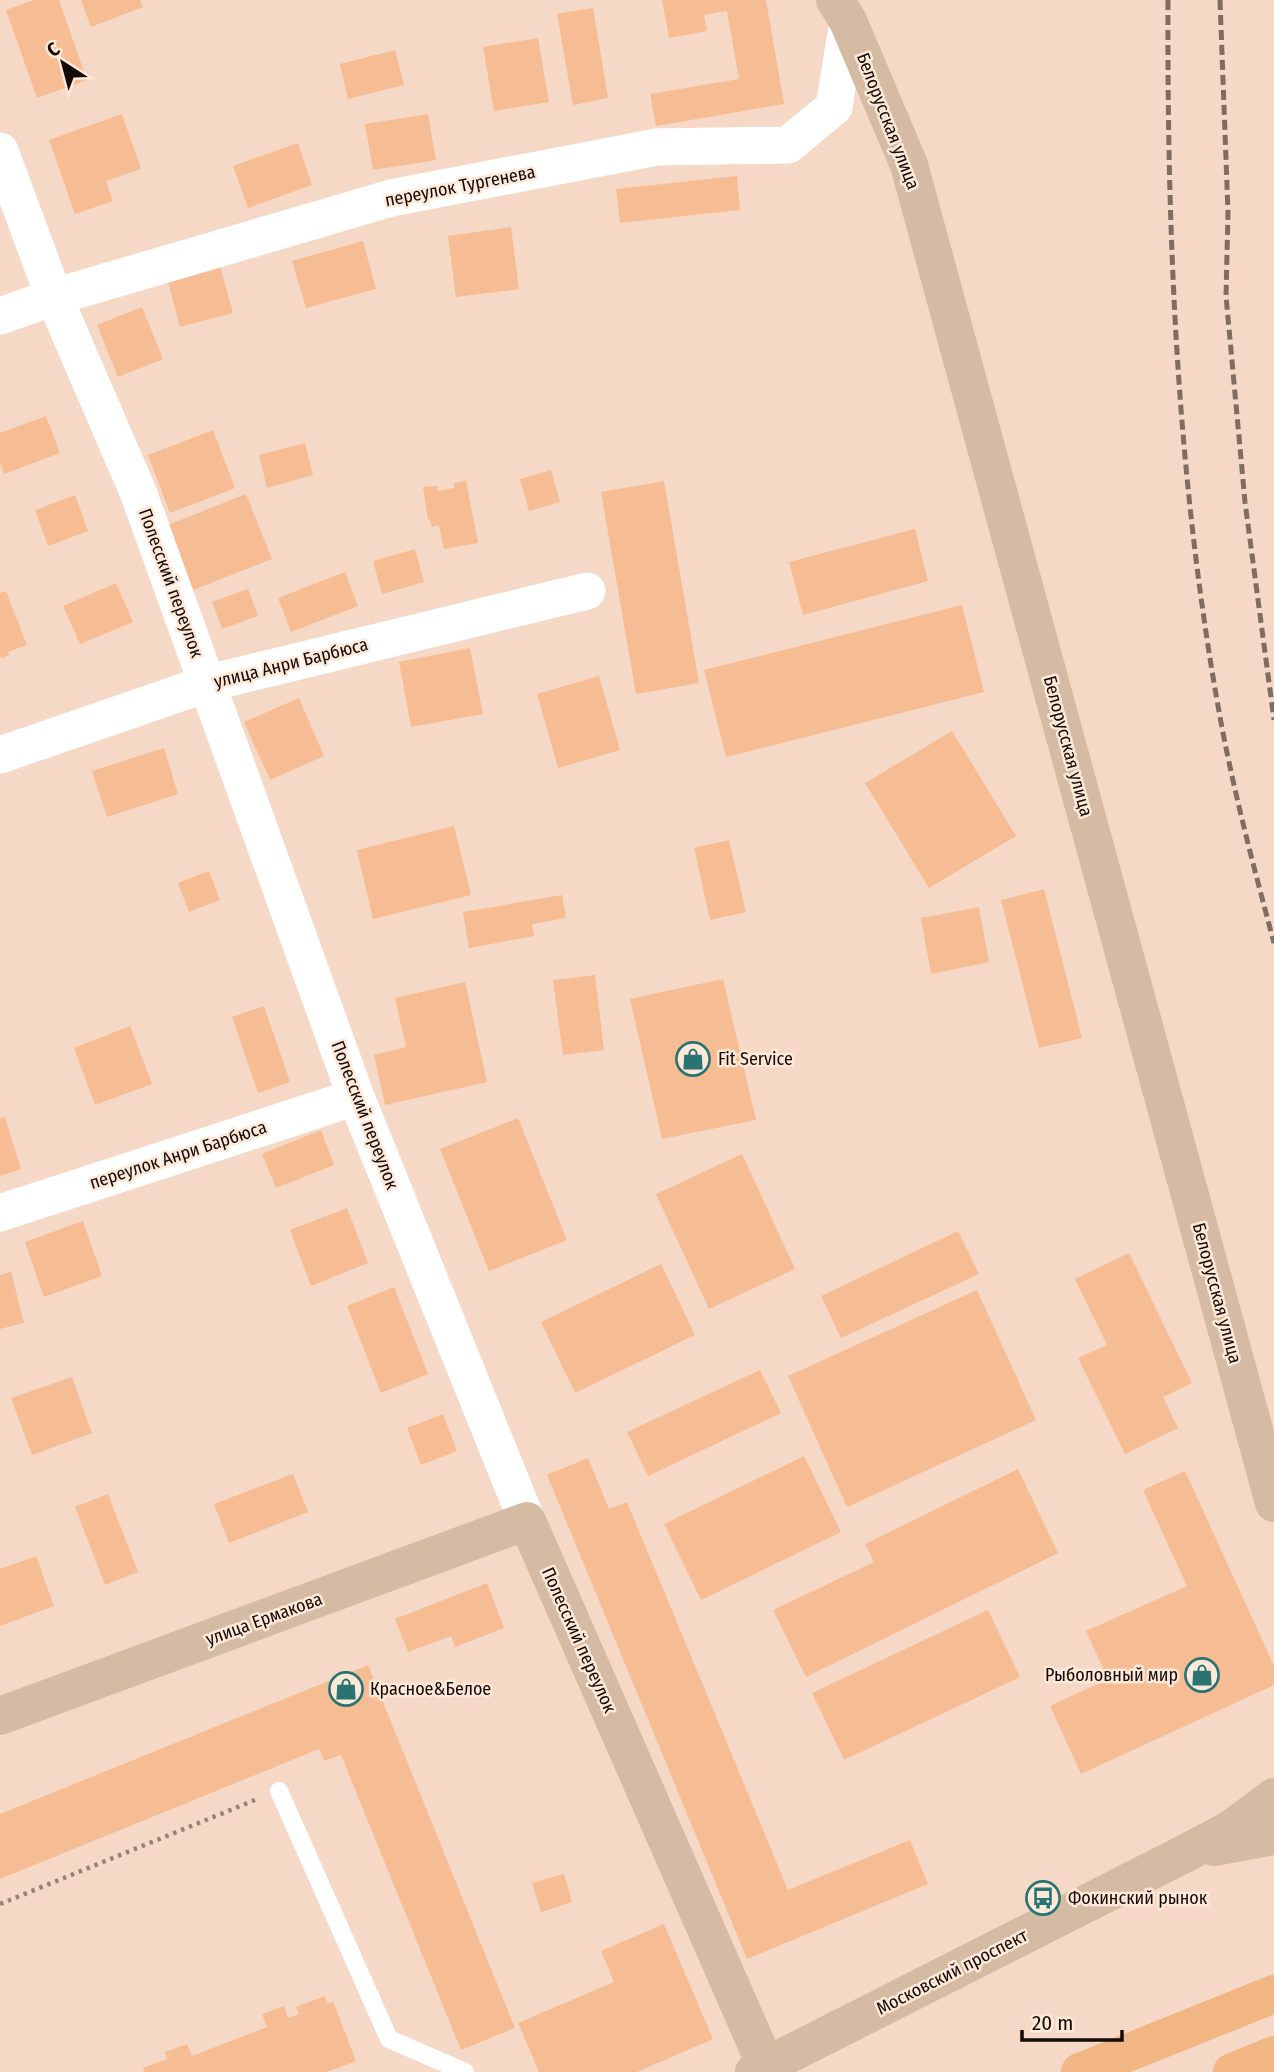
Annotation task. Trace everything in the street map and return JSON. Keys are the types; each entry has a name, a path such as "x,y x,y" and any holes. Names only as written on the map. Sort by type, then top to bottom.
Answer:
{"main road":[{"path":"1080,2072 1274,1994"},
{"path":"1232,2072 1274,2055"}],"street":[{"name":"переулок Тургенева","path":"0,316 54,296 391,198 657,147 789,145 834,107 842,11"},
{"name":"Белорусская улица","path":"842,11 909,165 1274,1503"},
{"name":"Полесский переулок","path":"0,151 54,296 138,492 356,1097 527,1521 760,2069"},
{"name":"улица Анри Барбюса","path":"0,755 208,683 587,591"},
{"name":"переулок Анри Барбюса","path":"0,1213 356,1097"},
{"name":"улица Ермакова","path":"0,1716 527,1521"},
{"name":"Московский проспект","path":"760,2069 1188,1852 1231,1829 1274,1797"},
{"name":"Московский проспект","path":"1188,1852 1274,1836"}],"lane":[{"path":"279,1791 389,2039 465,2072"}],"path":[{"path":"0,1904 279,1791"}],"building":[{"path":"34,0 59,0 87,80 37,98 6,10"},
{"path":"81,0 140,0 143,7 91,27"},
{"path":"662,0 766,0 784,104 656,126 650,94 739,79 727,11 704,15 707,31 669,38"},
{"path":"593,8 608,98 573,105 557,14"},
{"path":"538,38 549,102 494,111 483,47"},
{"path":"395,50 404,85 348,99 340,64"},
{"path":"122,114 141,169 106,181 113,201 75,214 49,140"},
{"path":"428,114 436,160 373,170 365,124"},
{"path":"298,143 312,185 248,208 233,166"},
{"path":"737,176 740,210 620,223 616,189"},
{"path":"511,227 519,289 456,297 448,236"},
{"path":"363,241 376,289 306,308 292,261"},
{"path":"220,266 233,313 180,327 168,282"},
{"path":"142,307 163,359 118,377 97,325"},
{"path":"46,416 60,453 4,474 0,463 0,433"},
{"path":"213,430 235,488 170,513 148,455"},
{"path":"305,443 313,475 267,488 259,455"},
{"path":"551,470 560,502 529,511 520,479"},
{"path":"466,481 478,543 444,549 439,525 432,527 430,519 428,520 423,487 437,486 437,491 454,488 454,483"},
{"path":"664,481 699,683 636,694 601,492"},
{"path":"246,494 272,559 193,590 168,525"},
{"path":"75,495 88,531 48,546 35,510"},
{"path":"915,529 928,581 803,615 789,562"},
{"path":"415,549 424,582 382,594 373,561"},
{"path":"345,572 358,606 291,632 278,598"},
{"path":"116,583 133,622 80,644 63,606"},
{"path":"248,589 258,616 222,629 212,602"},
{"path":"6,591 27,645 8,652 9,655 2,658 0,593"},
{"path":"962,605 984,692 726,757 704,670"},
{"path":"470,648 483,714 411,727 399,662"},
{"path":"599,676 620,750 558,768 537,694"},
{"path":"299,698 324,756 270,780 244,722"},
{"path":"952,731 1016,836 929,888 865,783"},
{"path":"164,748 178,794 107,817 92,771"},
{"path":"454,826 471,895 373,919 357,850"},
{"path":"729,840 746,912 710,920 694,848"},
{"path":"209,871 220,900 189,912 178,883"},
{"path":"1044,889 1082,1038 1039,1048 1001,900"},
{"path":"562,895 566,918 532,924 534,936 469,948 463,912"},
{"path":"979,907 989,962 931,974 921,918"},
{"path":"595,975 604,1050 563,1055 553,980"},
{"name":"Fit Service","path":"723,979 756,1120 662,1139 630,999"},
{"path":"465,982 487,1082 385,1105 374,1055 406,1047 395,998"},
{"path":"264,1006 290,1082 258,1093 232,1017"},
{"path":"130,1026 152,1084 95,1105 74,1048"},
{"path":"5,1117 21,1169 0,1176 0,1118"},
{"path":"518,1118 567,1240 489,1271 440,1149"},
{"path":"321,1130 334,1165 276,1188 262,1154"},
{"path":"742,1154 795,1269 709,1309 656,1194"},
{"path":"347,1208 368,1263 311,1286 290,1230"},
{"path":"83,1221 102,1276 44,1297 25,1242"},
{"path":"958,1231 979,1274 841,1338 821,1296"},
{"path":"1129,1253 1192,1383 1163,1397 1178,1428 1125,1454 1078,1358 1107,1345 1075,1279"},
{"path":"661,1264 695,1335 575,1393 541,1322"},
{"path":"11,1272 24,1323 0,1329 0,1275"},
{"path":"394,1287 428,1374 381,1393 347,1306"},
{"path":"977,1290 1036,1420 847,1507 788,1376"},
{"path":"760,1370 781,1413 648,1476 627,1432"},
{"path":"72,1377 92,1433 32,1455 11,1398"},
{"path":"443,1414 457,1451 421,1465 407,1428"},
{"path":"804,1456 841,1532 701,1600 664,1524"},
{"path":"588,1458 609,1509 627,1502 788,1890 910,1840 928,1884 747,1959 547,1475"},
{"path":"1018,1469 1058,1553 806,1677 773,1610 874,1562 865,1544"},
{"path":"1185,1471 1274,1666 1274,1685 1081,1774 1050,1706 1108,1679 1086,1631 1187,1586 1143,1490"},
{"path":"293,1474 308,1512 229,1543 214,1504"},
{"path":"108,1494 138,1572 105,1585 75,1507"},
{"path":"36,1556 54,1606 0,1626 0,1569"},
{"path":"487,1583 504,1628 455,1647 451,1636 408,1652 395,1619"},
{"path":"988,1610 1020,1677 844,1760 812,1693"},
{"path":"368,1665 515,2028 461,2050 341,1755 324,1761 319,1749 0,1879 0,1814"},
{"path":"564,1874 572,1902 541,1912 532,1883"},
{"path":"664,1924 713,2039 637,2072 539,2072 518,2023 614,1982 601,1951"},
{"path":"325,1996 327,2004 333,2001 356,2061 327,2072 144,2072 143,2068 167,2059 165,2052 187,2044 192,2056 267,2027 262,2014 284,2006 288,2018 299,2014 296,2007"}],"railway":[{"path":"1168,0 1173,270 1184,449 1194,539 1220,717 1274,943"},
{"path":"1220,0 1228,212 1226,296 1245,502 1274,720"}],"place":[{"name":"Fit Service","path":"693,1059"},
{"name":"Рыболовный мир","path":"1202,1675"},
{"name":"Красное&Белое","path":"346,1689"},
{"name":"Фокинский рынок","path":"1043,1898"}]}
